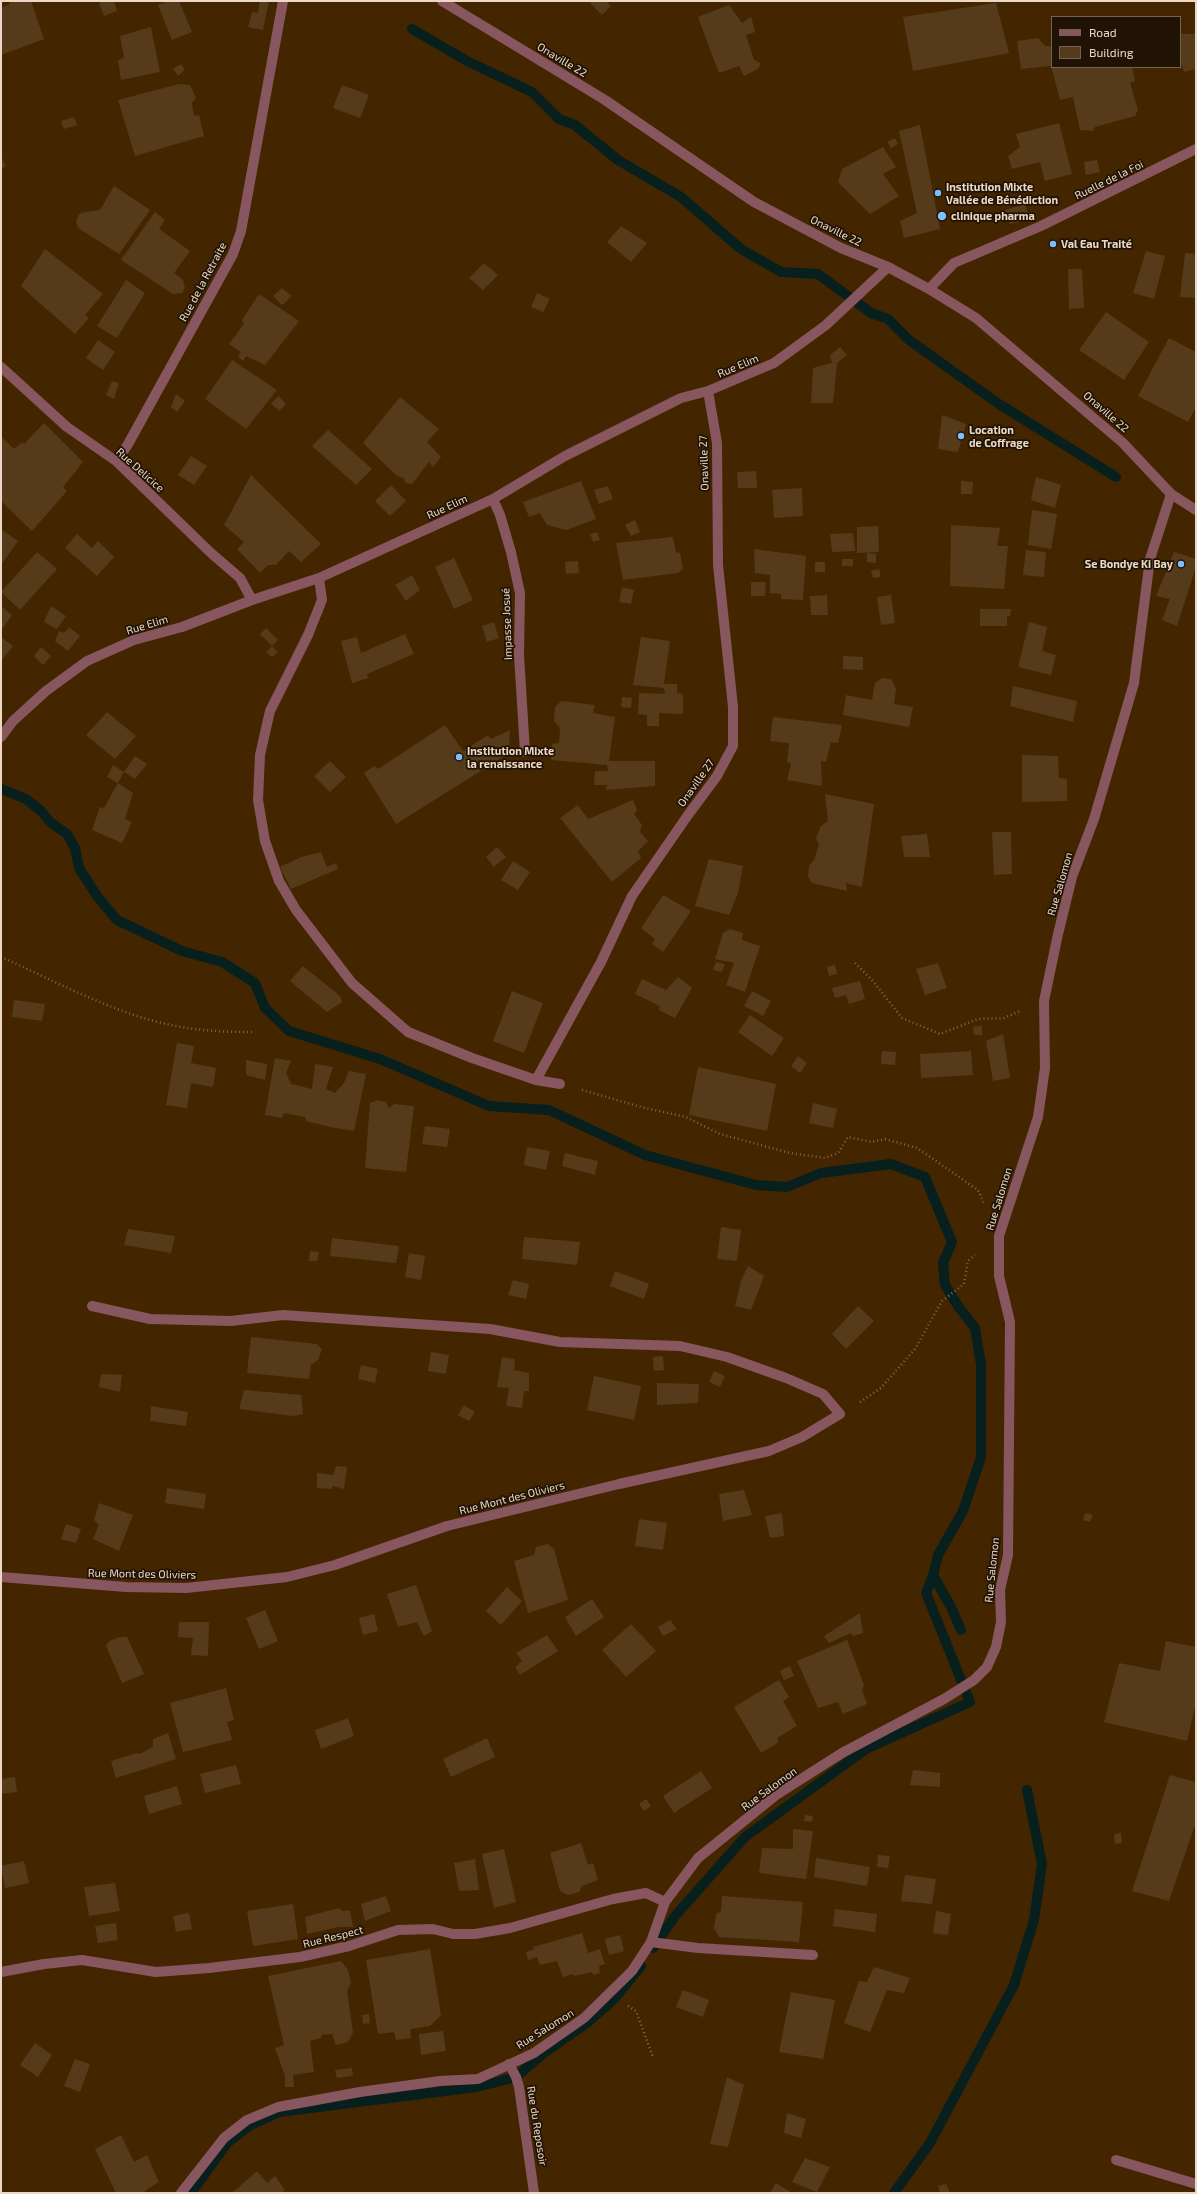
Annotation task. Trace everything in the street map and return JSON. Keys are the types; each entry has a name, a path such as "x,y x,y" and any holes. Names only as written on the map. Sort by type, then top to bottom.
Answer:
{"street":[{"name":"Rue de la Retraite","path":"116,462 127,446 233,254 241,231 283,1"},
{"name":"Onaville 22","path":"442,1 606,100 754,202 840,248 888,267 929,289 976,318 1124,443 1171,494 1196,510"},
{"name":"Ruelle de la Foi","path":"929,289 954,263 1041,226 1196,149"},
{"name":"Rue Elim","path":"1,736 13,721 46,690 87,661 134,640 182,627 252,600 318,578 493,499 565,456 681,398 708,391 774,363 826,325 888,267"},
{"name":"Rue Delicice","path":"1,368 67,427 116,462 211,553 240,578 252,600"},
{"name":"Onaville 27","path":"536,1080 601,962 632,896 688,815 718,776 733,746 733,700 718,565 717,443 708,391"},
{"name":"Rue Salomon","path":"181,2193 224,2138 247,2120 278,2107 360,2092 478,2079 534,2053 584,2018 632,1971 651,1942 665,1902 698,1858 776,1796 842,1754 944,1699 974,1680 987,1667 996,1647 1000,1622 1000,1590 1008,1555 1010,1322 999,1276 999,1236 1038,1117 1045,1068 1044,1001 1072,877 1094,819 1134,683 1150,558 1171,494"},
{"name":"Impasse Josué","path":"493,499 500,515 511,552 520,593 519,655 525,752"},
{"path":"318,578 322,600 308,634 270,711 260,755 258,800 266,841 278,881 296,910 352,983 408,1032 472,1058 536,1080 560,1084"},
{"path":"92,1306 150,1318 231,1321 283,1315 490,1329 560,1342 680,1346 727,1357 786,1378 823,1394 840,1414"},
{"name":"Rue Mont des Oliviers","path":"1,1577 126,1587 186,1588 287,1577 335,1565 446,1526 626,1482 769,1451 802,1437 840,1414"},
{"name":"Rue Respect","path":"1,1972 44,1964 82,1960 156,1972 209,1968 300,1957 349,1946 398,1930 433,1930 453,1934 475,1934 510,1928 613,1899 646,1893 665,1902"},
{"path":"651,1942 698,1948 813,1955"},
{"name":"Rue du Reposoir","path":"509,2064 516,2077 519,2087 534,2193"},
{"path":"1116,2160 1196,2184"}],"path":[{"path":"1,957 130,1013 175,1026 223,1032 252,1032"},
{"path":"855,964 873,981 902,1018 940,1034 978,1019 1004,1018 1044,1001"},
{"path":"560,1084 641,1107 686,1117 720,1134 790,1153 825,1158 838,1153 848,1137 872,1142 885,1139 917,1148 978,1190 999,1236"},
{"path":"840,1414 881,1388 915,1349 942,1301 964,1284"},
{"path":"608,1996 636,2011 653,2057"}],"building":[{"path":"9,1 31,1 44,39 1,55 1,8 10,4"},
{"path":"104,1 114,1 117,11 104,16 99,3"},
{"path":"169,1 179,1 192,32 172,40 158,5"},
{"path":"260,1 269,1 263,30 248,27 252,12 258,13"},
{"path":"592,1 606,1 611,6 602,15 590,3"},
{"path":"996,3 1009,53 913,71 903,17"},
{"path":"729,5 742,23 751,17 755,32 746,35 754,60 761,63 758,69 744,76 739,66 719,73 698,17"},
{"path":"151,27 160,72 121,80 118,60 124,58 120,36"},
{"path":"1181,34 1196,34 1196,69 1184,72 1181,63"},
{"path":"1038,38 1045,46 1051,46 1051,66 1021,69 1017,41"},
{"path":"181,64 185,70 178,76 173,69"},
{"path":"1052,68 1132,68 1135,81 1130,83 1138,110 1135,116 1095,127 1093,131 1080,130 1073,97 1060,100"},
{"path":"179,84 190,85 196,98 192,103 194,116 199,115 204,136 135,156 118,100"},
{"path":"342,85 369,95 360,118 333,108"},
{"path":"74,117 77,125 64,129 61,121"},
{"path":"1059,123 1072,174 1045,181 1040,162 1012,169 1008,156 1020,147 1016,134"},
{"path":"920,125 940,229 904,238 900,221 917,213 899,131"},
{"path":"895,138 898,144 891,148 887,142"},
{"path":"883,147 896,167 883,174 899,196 870,214 838,182 842,169"},
{"path":"1,157 6,166 1,169"},
{"path":"1097,160 1100,172 1086,175 1084,162"},
{"path":"114,186 150,210 119,254 78,228 76,221 79,214 100,210"},
{"path":"1025,204 1030,219 1010,224 1005,210"},
{"path":"155,212 165,220 159,229 190,251 174,273 183,280 185,288 182,293 173,294 121,260"},
{"path":"621,226 647,243 631,262 607,242"},
{"path":"45,249 103,294 85,315 89,318 75,334 21,286"},
{"path":"1146,251 1165,256 1154,299 1133,293"},
{"path":"1185,253 1196,254 1196,298 1180,297"},
{"path":"484,263 498,275 483,290 469,278"},
{"path":"1068,269 1082,269 1084,308 1069,309"},
{"path":"126,280 145,293 117,338 97,326"},
{"path":"282,288 292,296 282,305 273,296"},
{"path":"537,293 550,299 543,312 531,307"},
{"path":"259,294 299,321 265,365 246,356 243,361 238,357 241,352 229,344 244,324 242,320"},
{"path":"1106,312 1149,342 1124,380 1079,350"},
{"path":"1169,338 1196,352 1196,407 1188,422 1138,396"},
{"path":"98,340 115,352 103,370 86,358"},
{"path":"840,347 847,355 837,363 833,403 811,403 813,368 832,363 830,355"},
{"path":"232,360 277,390 246,429 205,399"},
{"path":"112,381 119,383 114,399 106,395"},
{"path":"176,394 185,401 177,412 171,407"},
{"path":"279,396 286,404 279,411 271,403"},
{"path":"400,397 439,429 427,442 441,457 433,467 429,462 412,484 405,483 404,478 397,476 363,443"},
{"path":"942,415 966,424 958,452 938,449"},
{"path":"44,423 83,462 63,487 67,491 32,531 1,501 1,436 14,449 22,442 24,444"},
{"path":"328,430 372,469 356,485 312,446"},
{"path":"191,456 207,466 194,485 178,475"},
{"path":"756,471 757,488 738,488 737,472"},
{"path":"251,475 321,544 301,562 289,551 276,565 268,565 260,573 237,549 244,542 224,525"},
{"path":"1036,477 1061,485 1055,508 1031,500"},
{"path":"581,481 596,519 566,530 547,525 540,513 529,517 523,502"},
{"path":"961,481 973,482 972,494 961,494"},
{"path":"391,485 406,501 390,516 375,501"},
{"path":"608,486 613,499 599,504 594,490"},
{"path":"802,488 803,516 774,518 772,490"},
{"path":"1032,510 1057,514 1051,549 1028,545"},
{"path":"635,520 640,532 631,536 625,525"},
{"path":"951,525 1000,528 997,546 1008,546 1004,589 950,586"},
{"path":"878,526 879,552 857,553 857,527"},
{"path":"1,529 18,541 1,565"},
{"path":"597,532 600,540 593,542 590,534"},
{"path":"853,533 855,551 832,552 830,534"},
{"path":"77,534 92,548 98,541 114,557 97,576 65,548"},
{"path":"673,537 676,552 680,553 683,569 678,573 623,580 616,543"},
{"path":"754,549 806,556 803,600 781,599 781,594 770,593 770,575 755,573"},
{"path":"1026,550 1046,552 1044,577 1023,575"},
{"path":"37,552 57,569 20,610 1,592"},
{"path":"1174,552 1196,559 1196,567 1177,626 1162,620 1170,599 1156,596"},
{"path":"867,553 876,554 876,563 867,562"},
{"path":"454,558 473,600 454,609 435,567"},
{"path":"842,559 853,559 853,566 842,566"},
{"path":"578,561 579,573 566,574 565,562"},
{"path":"815,562 825,562 825,572 815,572"},
{"path":"879,569 881,577 873,578 871,571"},
{"path":"412,575 420,590 406,601 395,585"},
{"path":"751,582 766,582 765,596 751,596"},
{"path":"622,587 634,590 631,604 619,602"},
{"path":"827,595 828,615 811,615 810,596"},
{"path":"891,595 895,623 881,625 877,597"},
{"path":"1,606 12,615 1,631"},
{"path":"51,606 66,616 57,629 44,622"},
{"path":"980,609 1011,609 1010,616 1007,616 1007,626 980,626"},
{"path":"494,622 499,638 487,642 482,626"},
{"path":"1029,622 1047,627 1042,651 1056,655 1051,675 1018,667"},
{"path":"69,627 80,636 68,651 55,641 59,631 64,633"},
{"path":"266,628 278,640 272,646 260,634"},
{"path":"405,634 414,654 367,674 368,678 352,683 341,641 357,637 361,653"},
{"path":"1,637 13,646 1,661"},
{"path":"641,637 670,641 664,684 677,684 677,693 683,694 683,714 659,713 659,726 647,726 647,715 638,714 639,693 665,694 664,688 633,685"},
{"path":"272,646 278,652 272,657 266,652"},
{"path":"41,647 51,656 43,665 34,656"},
{"path":"843,656 863,657 863,670 843,669"},
{"path":"882,678 891,679 896,689 894,704 913,707 909,727 843,715 846,695 872,700 875,683"},
{"path":"1013,686 1077,701 1073,722 1010,706"},
{"path":"622,697 632,698 631,708 621,707"},
{"path":"561,701 595,705 593,713 615,717 609,761 655,761 655,786 606,790 607,785 594,785 595,771 608,771 607,765 551,760 552,744 559,743 560,728 554,721 555,707"},
{"path":"107,712 136,736 115,759 86,735"},
{"path":"773,717 842,725 838,743 831,742 826,762 821,761 822,786 787,780 791,764 787,762 789,743 770,741"},
{"path":"445,725 463,751 488,735 491,739 510,730 509,751 503,757 396,824 364,773 374,766 378,769"},
{"path":"1022,755 1058,756 1059,778 1067,779 1067,801 1022,802"},
{"path":"135,756 147,764 135,779 124,772"},
{"path":"330,761 346,777 330,792 314,776"},
{"path":"113,765 124,772 118,783 107,777"},
{"path":"118,783 133,793 125,819 132,822 122,843 92,830 100,807 104,808"},
{"path":"825,794 874,804 862,887 846,883 847,891 812,883 808,877 809,866 814,860 819,845 816,838 821,826 828,821"},
{"path":"633,800 637,810 634,814 642,825 640,832 648,841 638,851 641,858 612,882 560,818 578,805 588,819"},
{"path":"992,832 1011,832 1012,874 994,875"},
{"path":"927,834 930,857 904,857 901,836"},
{"path":"497,847 506,857 494,867 486,857"},
{"path":"321,852 327,867 336,863 338,869 291,889 280,867 301,857"},
{"path":"709,859 743,866 738,893 729,915 695,906"},
{"path":"513,861 530,872 518,890 501,880"},
{"path":"663,895 691,911 663,952 652,944 655,939 641,928"},
{"path":"730,929 743,933 742,940 760,946 745,992 726,985 734,963 715,959 723,933"},
{"path":"716,962 725,964 722,972 713,970"},
{"path":"938,963 947,988 925,995 916,969"},
{"path":"835,965 837,974 829,976 827,967"},
{"path":"303,966 340,996 342,1002 327,1012 290,981"},
{"path":"678,977 692,988 675,1018 659,1010 660,1006 635,994 642,979 666,990"},
{"path":"860,981 865,999 849,1004 846,995 835,998 832,988"},
{"path":"512,991 543,1003 524,1053 493,1041"},
{"path":"752,991 771,1001 763,1016 744,1006"},
{"path":"14,1000 45,1004 42,1021 12,1017"},
{"path":"750,1015 784,1038 772,1056 738,1032"},
{"path":"982,1026 982,1035 974,1035 973,1027"},
{"path":"1003,1034 1010,1078 993,1081 986,1041"},
{"path":"177,1043 194,1046 191,1063 216,1068 213,1087 191,1083 187,1108 166,1105"},
{"path":"882,1051 896,1052 895,1065 881,1064"},
{"path":"971,1051 973,1075 921,1078 920,1054"},
{"path":"798,1056 807,1063 800,1073 791,1066"},
{"path":"275,1058 291,1061 286,1073 291,1084 312,1089 315,1064 333,1067 326,1089 335,1093 344,1083 349,1071 366,1074 354,1131 306,1121 305,1117 284,1113 282,1118 265,1115"},
{"path":"246,1060 267,1064 265,1080 246,1075"},
{"path":"698,1067 776,1084 767,1131 689,1115"},
{"path":"378,1100 386,1102 389,1108 394,1104 414,1106 406,1172 365,1168 370,1103"},
{"path":"813,1103 837,1109 833,1128 809,1123"},
{"path":"425,1126 450,1129 447,1147 422,1144"},
{"path":"527,1147 550,1151 546,1170 524,1165"},
{"path":"565,1153 598,1161 595,1175 562,1166"},
{"path":"721,1227 741,1230 737,1261 717,1259"},
{"path":"128,1229 175,1236 171,1253 124,1245"},
{"path":"524,1237 580,1242 577,1265 522,1259"},
{"path":"332,1238 399,1246 396,1263 330,1256"},
{"path":"310,1251 319,1252 317,1261 309,1261"},
{"path":"409,1253 425,1256 421,1280 405,1277"},
{"path":"748,1266 764,1276 751,1310 735,1306 741,1281"},
{"path":"615,1271 649,1284 644,1299 610,1286"},
{"path":"513,1280 529,1284 526,1299 508,1295"},
{"path":"858,1306 874,1321 846,1349 832,1334"},
{"path":"251,1337 317,1344 322,1349 318,1360 311,1365 309,1379 247,1373"},
{"path":"431,1352 449,1355 446,1374 428,1371"},
{"path":"663,1356 664,1370 654,1371 653,1357"},
{"path":"502,1357 515,1359 514,1370 529,1373 529,1391 524,1391 522,1408 506,1406 509,1388 497,1387"},
{"path":"361,1365 378,1369 375,1383 358,1379"},
{"path":"714,1371 725,1376 720,1387 709,1382"},
{"path":"101,1374 122,1375 120,1392 99,1387"},
{"path":"594,1376 641,1386 634,1420 587,1410"},
{"path":"657,1383 699,1384 698,1403 657,1405"},
{"path":"244,1390 301,1395 303,1414 293,1416 239,1409"},
{"path":"464,1405 475,1412 469,1421 458,1415"},
{"path":"151,1406 188,1412 186,1426 150,1421"},
{"path":"336,1466 347,1467 344,1489 333,1486 331,1489 317,1488 317,1473 333,1475"},
{"path":"167,1488 206,1494 204,1509 165,1503"},
{"path":"744,1490 752,1515 723,1521 719,1494"},
{"path":"99,1503 133,1515 119,1551 93,1539 99,1525 94,1520"},
{"path":"782,1513 784,1536 770,1538 765,1516"},
{"path":"1085,1513 1093,1515 1090,1522 1083,1520"},
{"path":"639,1519 667,1523 663,1550 635,1546"},
{"path":"66,1524 81,1529 76,1543 61,1539"},
{"path":"548,1544 554,1549 568,1600 528,1613 514,1561 534,1555 536,1547"},
{"path":"416,1585 432,1631 424,1636 417,1622 398,1627 387,1594"},
{"path":"507,1587 522,1601 501,1625 486,1611"},
{"path":"592,1599 604,1617 576,1636 565,1617"},
{"path":"265,1610 278,1641 259,1649 246,1618"},
{"path":"860,1613 863,1633 853,1636 851,1633 829,1643 824,1636"},
{"path":"374,1614 378,1631 363,1635 359,1618"},
{"path":"670,1620 677,1629 663,1636 658,1627"},
{"path":"179,1622 209,1622 208,1656 191,1655 193,1638 178,1637"},
{"path":"631,1624 656,1651 626,1677 602,1650"},
{"path":"547,1635 558,1651 520,1675 515,1667 522,1661 516,1653"},
{"path":"120,1637 127,1637 144,1674 122,1683 106,1646 109,1641"},
{"path":"847,1640 864,1685 862,1690 867,1704 843,1714 838,1702 818,1708 797,1661"},
{"path":"1166,1641 1196,1647 1196,1703 1187,1741 1104,1722 1119,1663 1160,1671"},
{"path":"790,1666 794,1676 784,1680 780,1671"},
{"path":"779,1680 789,1697 783,1701 797,1726 777,1738 779,1742 761,1753 734,1707"},
{"path":"226,1688 234,1720 227,1722 232,1740 183,1752 170,1703"},
{"path":"348,1718 354,1736 321,1749 315,1730"},
{"path":"168,1733 176,1759 116,1778 111,1761 137,1753 140,1754 153,1747 153,1739"},
{"path":"487,1738 495,1757 451,1777 443,1759"},
{"path":"236,1765 241,1784 205,1793 200,1774"},
{"path":"913,1770 940,1773 940,1787 910,1785"},
{"path":"701,1771 712,1788 674,1813 663,1796"},
{"path":"1170,1775 1196,1782 1196,1822 1169,1901 1132,1891"},
{"path":"15,1777 17,1792 1,1794 1,1779"},
{"path":"177,1786 182,1804 149,1814 144,1796"},
{"path":"646,1799 651,1806 644,1811 639,1804"},
{"path":"805,1815 813,1816 812,1822 804,1821"},
{"path":"793,1829 813,1831 806,1879 759,1873 762,1848 793,1849"},
{"path":"1121,1833 1122,1843 1115,1844 1114,1834"},
{"path":"581,1843 588,1865 593,1863 598,1880 582,1886 579,1892 568,1895 560,1891 550,1853"},
{"path":"504,1849 516,1902 494,1908 482,1854"},
{"path":"878,1855 890,1856 888,1868 877,1867"},
{"path":"816,1858 870,1867 867,1886 814,1877"},
{"path":"475,1859 479,1890 459,1891 454,1863"},
{"path":"24,1861 29,1883 5,1888 1,1866"},
{"path":"905,1875 936,1879 932,1904 901,1901"},
{"path":"115,1883 120,1911 89,1916 84,1887"},
{"path":"386,1896 391,1911 365,1921 361,1904"},
{"path":"722,1896 803,1902 799,1942 719,1937 714,1928 716,1914 721,1911"},
{"path":"293,1904 298,1939 253,1946 247,1911"},
{"path":"339,1908 343,1911 350,1910 353,1927 338,1927 307,1934 305,1917"},
{"path":"835,1909 877,1914 875,1932 833,1926"},
{"path":"936,1911 951,1914 948,1935 933,1933"},
{"path":"189,1913 192,1929 176,1932 173,1916"},
{"path":"116,1923 118,1940 98,1943 95,1926"},
{"path":"582,1933 588,1953 600,1949 605,1964 599,1966 600,1973 593,1975 592,1972 574,1976 573,1974 563,1977 557,1961 540,1965 537,1957 528,1960 526,1952 535,1949 533,1947"},
{"path":"620,1935 624,1951 609,1955 605,1939"},
{"path":"430,1949 441,2015 430,2026 410,2029 411,2038 396,2040 394,2032 378,2034 366,1960"},
{"path":"341,1961 348,1970 351,1983 347,1991 353,2033 348,2042 336,2045 332,2034 322,2035 321,2038 310,2041 314,2072 293,2075 294,2087 285,2087 285,2076 275,2048 284,2045 268,1976"},
{"path":"874,1967 910,1978 904,1993 887,1990 870,2032 844,2023 859,1981 867,1982"},
{"path":"683,1990 709,2000 703,2017 676,2007"},
{"path":"791,1992 835,2000 823,2059 779,2052"},
{"path":"369,2014 370,2023 363,2024 362,2015"},
{"path":"443,2031 446,2051 421,2055 419,2034"},
{"path":"35,2043 52,2055 38,2077 20,2065"},
{"path":"75,2059 90,2064 80,2092 64,2086"},
{"path":"352,2068 353,2076 337,2078 335,2070"},
{"path":"727,2077 744,2085 728,2147 710,2144"},
{"path":"787,2113 806,2119 801,2138 784,2133"},
{"path":"121,2135 134,2162 147,2155 159,2182 146,2190 144,2193 116,2193 95,2149"},
{"path":"805,2158 830,2167 817,2192 792,2182"},
{"path":"257,2171 267,2183 275,2176 285,2190 282,2193 232,2193"},
{"path":"776,2183 792,2193 770,2193"},
{"path":"946,2184 950,2193 940,2193 938,2186"}],"waterway":[{"path":"412,29 467,61 532,92 559,119 575,125 618,160 681,197 741,249 781,272 818,274 871,313 888,319 909,340 999,404 1116,477"},
{"path":"1,789 26,799 42,812 50,822 67,834 75,848 79,868 97,896 117,920 182,951 222,962 255,983 265,1008 289,1031 380,1059 489,1106 549,1110 645,1155 756,1185 787,1187 821,1173 891,1164 925,1177 952,1242 943,1263 945,1285 958,1306 975,1328 981,1364 981,1457 963,1511 938,1555 933,1575 951,1607 961,1630"},
{"path":"653,1948 675,1916 745,1837 866,1749 970,1702 926,1593 933,1575"},
{"path":"894,2193 930,2143 1014,1985 1034,1920 1042,1864 1027,1790"},
{"path":"191,2193 227,2143 249,2126 279,2112 477,2087 516,2077 544,2053 587,2023 614,1999 641,1966"}],"place":[{"name":"Institution Mixte Vallée de Bénédiction","path":"938,193"},
{"name":"clinique pharma","path":"942,216"},
{"name":"Val Eau Traité","path":"1053,244"},
{"name":"Location de Coffrage","path":"961,436"},
{"name":"Se Bondye Ki Bay","path":"1181,564"},
{"name":"Institution Mixte la renaissance","path":"459,757"}]}
